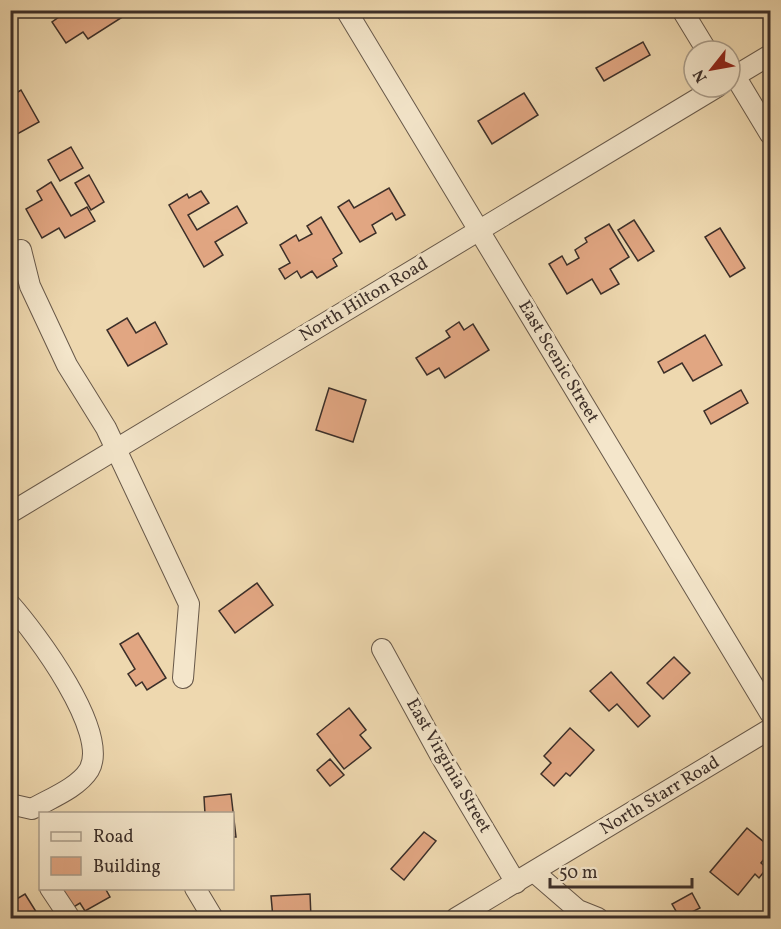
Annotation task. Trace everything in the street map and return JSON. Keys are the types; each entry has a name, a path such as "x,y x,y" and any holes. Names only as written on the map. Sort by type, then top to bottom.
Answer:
{"street":[{"name":"East Scenic Street","path":"346,10 771,713"},
{"path":"682,10 699,39"},
{"path":"742,73 771,55"},
{"path":"742,91 771,134"},
{"name":"North Hilton Road","path":"10,513 697,99"},
{"path":"21,250 30,286 67,365 106,428 189,604 183,678"},
{"path":"10,604 70,691 90,729 93,756 89,770 79,780 32,809 10,804"},
{"name":"East Virginia Street","path":"382,649 440,755 516,883"},
{"name":"North Starr Road","path":"456,918 771,729"},
{"path":"534,872 578,910 598,918"},
{"path":"51,890 70,918"},
{"path":"196,890 213,918"}],"building":[{"path":"69,10 120,10 124,16 88,39 83,32 66,43 52,22"},
{"path":"643,42 650,55 604,81 596,68"},
{"path":"21,90 39,122 10,138 10,109 14,107 10,97"},
{"path":"524,93 538,115 492,144 478,121"},
{"path":"71,147 83,168 60,181 48,160"},
{"path":"89,175 104,202 91,210 75,183"},
{"path":"51,182 71,216 87,207 95,221 65,238 59,228 42,238 26,209 42,200 37,191"},
{"path":"389,188 405,215 396,220 392,213 372,225 376,233 360,242 338,207 349,200 354,208"},
{"path":"201,191 209,203 188,215 197,230 237,206 247,223 215,242 223,255 204,267 169,205 187,194 189,198"},
{"path":"321,217 342,253 333,259 337,266 317,278 312,271 301,278 297,271 285,279 279,269 290,263 280,245 296,235 299,241 312,234 307,226"},
{"path":"634,220 654,251 638,261 618,230"},
{"path":"609,224 629,257 610,269 619,284 601,294 592,279 567,294 549,264 562,256 567,265 579,258 575,250 587,242 585,238"},
{"path":"720,228 745,268 730,277 705,237"},
{"path":"127,318 136,333 155,322 167,344 128,366 107,330"},
{"path":"459,322 464,330 473,324 489,350 445,378 439,368 427,375 416,358 450,337 446,331"},
{"path":"705,335 722,365 693,381 682,363 664,373 658,362"},
{"path":"329,388 366,400 353,442 316,430"},
{"path":"741,390 748,403 711,424 704,411"},
{"path":"257,583 273,605 235,633 219,611"},
{"path":"138,633 166,678 147,690 142,682 136,686 128,674 135,669 120,644"},
{"path":"674,657 690,673 663,699 647,683"},
{"path":"611,672 650,716 638,727 617,704 609,711 590,691"},
{"path":"349,708 366,730 360,735 371,748 344,769 317,734"},
{"path":"570,728 594,750 570,776 566,773 554,786 541,774 551,763 544,756"},
{"path":"330,759 344,775 330,786 317,770"},
{"path":"231,794 233,812 205,812 204,797"},
{"path":"747,828 770,847 770,851 761,863 767,868 759,878 755,874 738,895 710,872"},
{"path":"424,832 436,841 404,880 391,869"},
{"path":"61,890 106,890 110,897 85,911 80,903 72,908"},
{"path":"692,893 700,908 680,918 672,904"},
{"path":"25,894 40,918 14,918 10,913 10,903"},
{"path":"310,894 311,918 273,918 271,896"}]}
